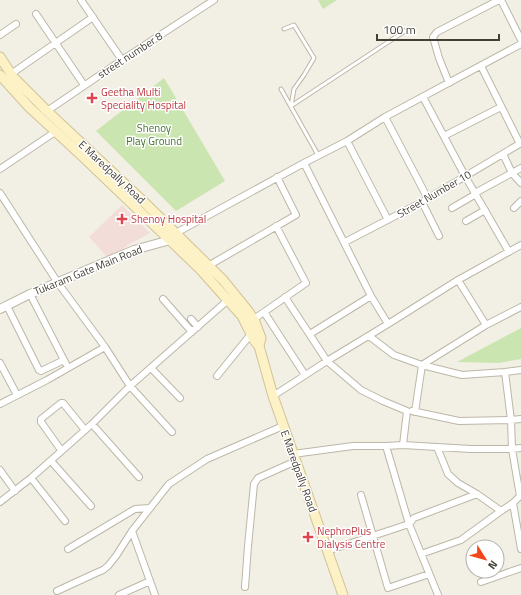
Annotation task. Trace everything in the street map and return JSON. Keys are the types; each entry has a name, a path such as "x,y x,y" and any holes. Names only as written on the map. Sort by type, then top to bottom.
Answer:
{"main road":[{"name":"E Maredpally Road","path":"0,57 11,74 107,173 173,236 223,280 254,319 261,338 259,346"},
{"name":"E Maredpally Road","path":"0,75 29,107 55,132 107,173"},
{"name":"E Maredpally Road","path":"173,236 242,316 254,340 259,346 283,426 343,595"}],"street":[{"path":"81,0 122,60"},
{"name":"street number 8","path":"47,111 214,0"},
{"path":"449,83 439,58 433,36 436,32 500,0 521,40"},
{"path":"36,14 84,85"},
{"path":"11,74 93,17"},
{"path":"0,35 16,24"},
{"path":"173,236 304,162 347,140 385,117 521,44"},
{"path":"481,66 520,144"},
{"path":"423,97 508,252"},
{"path":"444,136 502,107"},
{"path":"385,117 428,199"},
{"path":"0,169 55,132"},
{"path":"347,140 388,220"},
{"name":"Street Number 10","path":"345,242 428,199 520,144"},
{"path":"503,154 512,173 521,183"},
{"path":"304,162 372,296 388,324"},
{"path":"452,208 521,168"},
{"path":"208,266 296,215 277,177"},
{"path":"1,197 58,282 105,347 130,386 172,432"},
{"path":"422,202 439,236"},
{"path":"514,208 521,202"},
{"path":"466,221 484,210"},
{"path":"254,319 306,283 276,226"},
{"name":"Tukaram Gate Main Road","path":"4,307 30,294 134,250 173,236"},
{"path":"273,396 458,280 521,245"},
{"path":"458,280 486,325"},
{"path":"30,294 68,368"},
{"path":"310,334 372,296"},
{"path":"285,297 327,361 361,390 407,411 459,421 521,419"},
{"path":"163,299 190,330"},
{"path":"0,502 31,478 92,424 190,330 194,323 228,300"},
{"path":"4,307 39,370 45,370 64,360"},
{"path":"415,412 422,365 486,325 521,307"},
{"path":"264,312 305,375"},
{"path":"217,376 251,334"},
{"path":"368,336 394,355 422,365 462,375 521,370"},
{"path":"0,404 105,347"},
{"path":"0,363 17,395"},
{"path":"150,368 180,398"},
{"path":"421,554 461,540 513,503 521,495 512,449 511,420 505,372"},
{"path":"62,450 41,422 41,419 63,403 85,430"},
{"path":"403,445 407,411"},
{"path":"92,424 139,477"},
{"path":"57,591 103,570 116,556 132,531 168,484 207,459 283,426"},
{"path":"245,587 254,484 258,478 294,458 353,446 403,445 471,449 521,448"},
{"path":"386,446 409,524 438,595"},
{"path":"438,447 448,474 501,511"},
{"path":"51,461 91,506"},
{"path":"0,470 15,491"},
{"path":"31,478 65,521"},
{"path":"327,551 409,524 414,518 477,494"},
{"path":"361,495 388,588 429,574"},
{"path":"513,503 521,549"},
{"path":"68,549 134,509 150,508"},
{"path":"132,531 154,594"},
{"path":"481,582 521,568"},
{"path":"119,595 150,581"}],"lane":[{"path":"284,29 294,25 314,58 312,64 294,89 291,106"},
{"path":"291,106 408,29"},
{"path":"281,89 318,155"}],"shaded area":[{"name":"Shenoy Hospital","path":"122,205 150,233 128,245 109,259 89,237"}],"green space":[{"path":"318,0 337,0 323,9"},
{"name":"Shenoy Play Ground","path":"164,78 225,181 176,211 96,131"},
{"path":"521,328 521,359 499,363 457,362"}],"place":[{"name":"Geetha Multi Speciality Hospital","path":"92,98"},
{"name":"Shenoy Hospital","path":"122,219"},
{"name":"NephroPlus Dialysis Centre","path":"308,537"}]}
